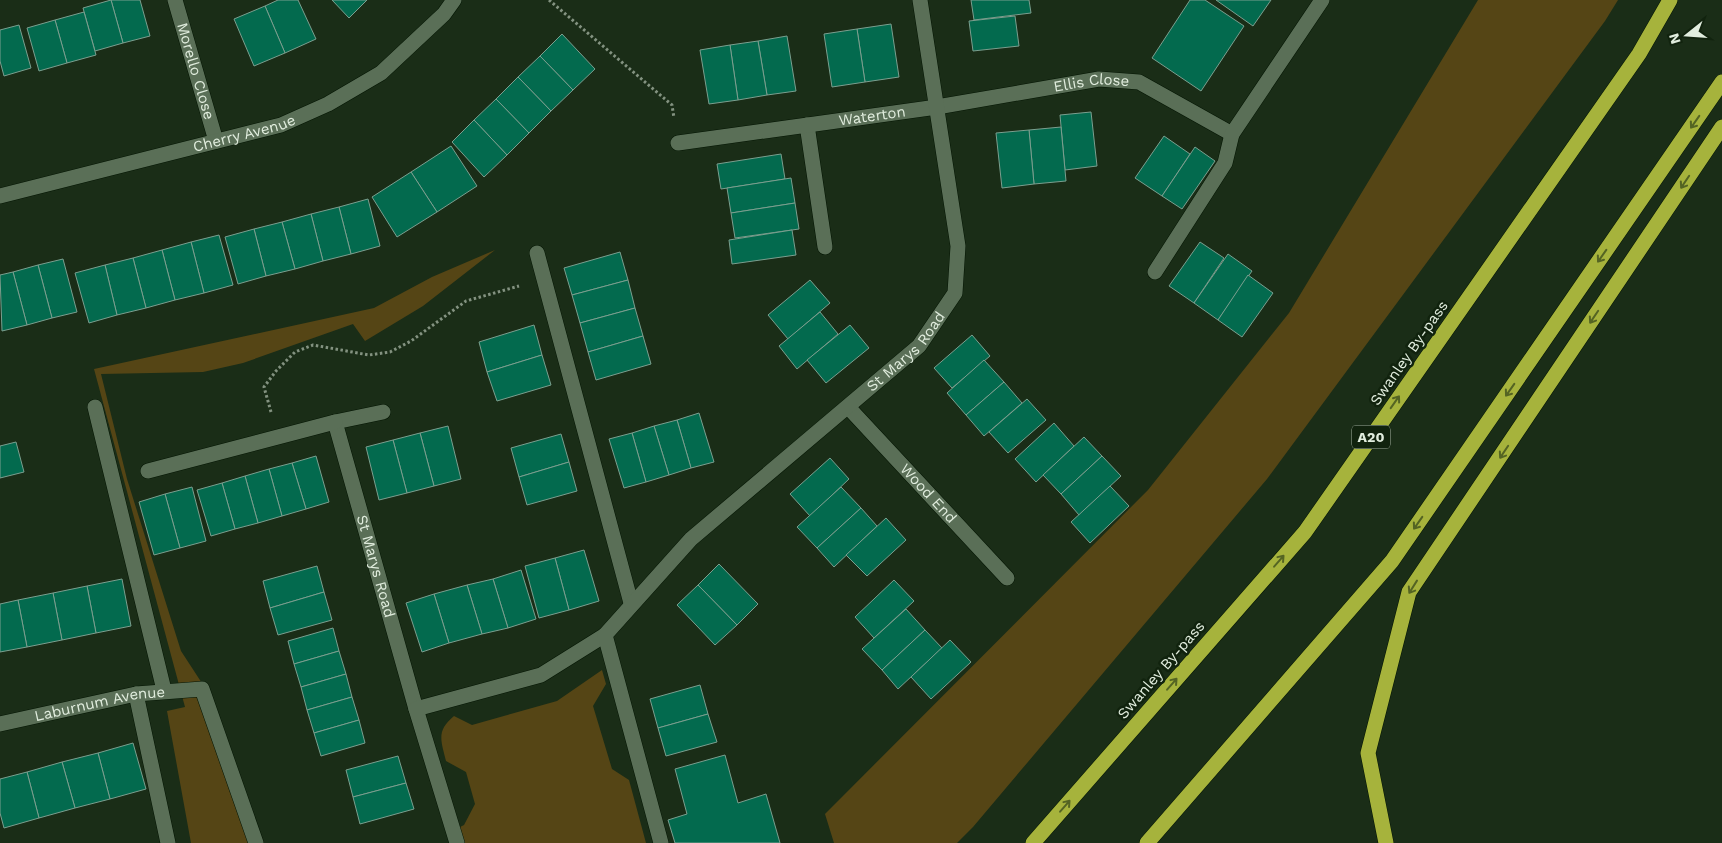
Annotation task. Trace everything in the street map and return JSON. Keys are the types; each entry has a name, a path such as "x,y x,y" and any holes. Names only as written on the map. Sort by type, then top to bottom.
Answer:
{"highway":[{"name":"Swanley By-pass","path":"1033,843 1304,532 1639,54 1670,0"},
{"path":"1147,843 1392,561 1722,82"},
{"path":"1386,843 1368,753 1409,592 1722,127"}],"street":[{"name":"Morello Close","path":"175,0 216,141"},
{"name":"Cherry Avenue","path":"0,196 281,125 328,104 381,73 444,14 454,0"},
{"name":"St Marys Road","path":"416,709 541,675 605,635 692,539 919,346 955,293 958,246 920,0"},
{"path":"1155,272 1225,162 1232,134 1322,0"},
{"name":"Ellis Close","path":"937,107 1098,79 1139,82 1232,134"},
{"name":"Waterton","path":"678,143 937,107"},
{"path":"807,125 825,247"},
{"path":"537,253 632,603"},
{"path":"95,407 164,690"},
{"name":"Wood End","path":"848,407 1007,578"},
{"path":"148,471 335,422 383,412"},
{"name":"St Marys Road","path":"335,422 416,709 457,843"},
{"path":"605,635 661,843"},
{"name":"Laburnum Avenue","path":"0,724 136,694 164,690 202,689 256,843"},
{"path":"136,694 168,843"}],"path":[{"path":"549,0 672,105 678,143"},
{"path":"278,437 264,387 276,371 296,352 313,345 369,355 390,352 410,341 466,301 544,280"}],"shaded area":[{"path":"1478,0 1618,0 1605,21 1267,479 973,827 957,843 834,843 825,814 1148,490 1289,313"},
{"path":"495,250 423,306 365,341 353,324 243,363 203,372 101,374 127,479 181,651 211,697 264,843 191,843 167,711 185,707 94,369 374,308 432,277"},
{"path":"602,670 606,684 593,706 612,769 629,780 646,843 461,843 456,829 464,825 475,804 466,772 446,761 441,736 444,726 448,721 454,716 472,725 557,701"}],"building":[{"path":"111,0 140,0 150,36 123,43"},
{"path":"111,0 123,43 95,51 83,8"},
{"path":"278,0 298,0 316,39 285,53 265,6"},
{"path":"332,0 367,0 349,18"},
{"path":"971,0 1029,0 1031,13 974,20"},
{"path":"1190,0 1205,0 1244,26 1201,91 1152,58"},
{"path":"1216,0 1271,0 1253,26"},
{"path":"265,6 285,53 254,66 234,19"},
{"path":"84,12 96,55 67,63 55,20"},
{"path":"1015,16 1019,46 973,51 969,21"},
{"path":"55,20 67,63 39,71 27,28"},
{"path":"891,24 899,77 865,82 857,29"},
{"path":"19,25 31,68 4,76 0,61 0,30"},
{"path":"857,29 865,82 832,87 824,34"},
{"path":"562,34 595,69 573,90 540,56"},
{"path":"787,36 796,91 767,95 758,41"},
{"path":"758,41 767,95 738,100 730,45"},
{"path":"730,45 738,100 709,104 700,50"},
{"path":"540,56 573,90 551,111 518,77"},
{"path":"518,77 551,111 529,133 496,99"},
{"path":"496,99 529,133 507,155 474,120"},
{"path":"1091,112 1097,166 1065,170 1060,115"},
{"path":"474,120 507,155 484,177 452,142"},
{"path":"1061,127 1066,181 1034,184 1029,130"},
{"path":"1029,130 1034,184 1002,188 996,133"},
{"path":"1164,136 1190,154 1162,196 1135,178"},
{"path":"451,146 477,186 437,212 411,172"},
{"path":"1195,147 1215,161 1182,209 1162,196"},
{"path":"781,154 785,179 721,189 717,164"},
{"path":"411,172 437,212 397,237 372,197"},
{"path":"791,178 795,203 731,213 727,188"},
{"path":"368,199 380,246 351,254 339,207"},
{"path":"795,203 799,229 735,238 731,213"},
{"path":"339,207 351,254 323,261 311,214"},
{"path":"311,214 323,261 295,269 282,222"},
{"path":"282,222 295,269 266,276 254,229"},
{"path":"254,229 266,276 238,284 225,237"},
{"path":"792,230 796,255 732,264 729,240"},
{"path":"219,235 233,285 204,293 191,242"},
{"path":"191,242 204,293 175,300 162,250"},
{"path":"1200,242 1224,258 1194,303 1169,286"},
{"path":"162,250 175,300 146,308 133,258"},
{"path":"620,252 628,280 572,295 564,268"},
{"path":"1228,254 1252,271 1218,320 1194,303"},
{"path":"133,258 146,308 117,315 105,265"},
{"path":"63,259 77,312 52,318 38,265"},
{"path":"38,265 52,318 27,325 13,272"},
{"path":"105,265 117,315 89,323 75,273"},
{"path":"13,272 27,325 2,331 0,275"},
{"path":"1248,275 1273,293 1242,337 1218,320"},
{"path":"628,280 635,308 580,323 572,295"},
{"path":"810,280 830,303 788,339 768,315"},
{"path":"635,308 643,336 588,352 580,323"},
{"path":"820,312 838,334 797,369 779,346"},
{"path":"534,325 542,355 487,372 479,342"},
{"path":"850,325 869,348 826,383 807,360"},
{"path":"972,335 990,356 952,388 934,368"},
{"path":"643,336 651,364 596,380 588,352"},
{"path":"542,355 551,385 497,401 487,372"},
{"path":"984,360 1004,382 966,415 947,393"},
{"path":"1004,382 1022,403 984,436 966,415"},
{"path":"1027,399 1046,420 1008,453 989,432"},
{"path":"699,413 714,462 691,468 677,420"},
{"path":"677,420 691,468 669,475 654,426"},
{"path":"1054,423 1074,446 1036,482 1015,459"},
{"path":"448,426 461,479 434,486 420,433"},
{"path":"654,426 669,475 646,482 632,433"},
{"path":"420,433 434,486 407,493 393,440"},
{"path":"632,433 646,482 624,488 609,439"},
{"path":"561,434 569,462 519,477 511,448"},
{"path":"1084,437 1102,456 1061,494 1043,475"},
{"path":"393,440 407,493 379,500 366,447"},
{"path":"16,442 24,472 0,478 0,446"},
{"path":"316,456 329,502 306,509 292,463"},
{"path":"1102,456 1121,476 1079,515 1061,494"},
{"path":"830,458 849,479 810,516 790,494"},
{"path":"569,462 577,491 527,505 519,477"},
{"path":"292,463 306,509 282,516 269,469"},
{"path":"269,469 282,516 258,523 245,476"},
{"path":"245,476 258,523 235,529 222,483"},
{"path":"222,483 235,529 211,536 197,490"},
{"path":"1110,486 1129,506 1090,543 1071,522"},
{"path":"192,487 206,541 180,548 165,494"},
{"path":"841,487 861,508 817,548 797,527"},
{"path":"165,494 180,548 154,555 139,502"},
{"path":"861,508 877,526 834,567 817,548"},
{"path":"886,518 906,540 867,576 846,555"},
{"path":"584,550 599,601 569,610 555,558"},
{"path":"555,558 569,610 539,618 525,566"},
{"path":"719,564 758,604 737,625 698,585"},
{"path":"317,566 324,592 270,608 263,581"},
{"path":"521,570 536,619 508,628 493,579"},
{"path":"122,579 131,626 96,633 87,586"},
{"path":"493,579 508,628 482,634 467,585"},
{"path":"894,580 914,601 874,638 855,617"},
{"path":"467,585 482,634 449,643 434,594"},
{"path":"698,585 737,625 715,645 677,605"},
{"path":"87,586 96,633 62,640 53,593"},
{"path":"324,592 332,620 278,635 270,608"},
{"path":"53,593 62,640 27,647 18,600"},
{"path":"434,594 449,643 422,652 406,603"},
{"path":"18,600 27,647 0,652 0,604"},
{"path":"906,609 925,630 882,670 862,649"},
{"path":"333,628 339,651 294,664 288,641"},
{"path":"925,630 942,648 898,689 882,670"},
{"path":"950,640 971,662 931,699 911,677"},
{"path":"339,651 346,674 301,687 294,664"},
{"path":"346,674 352,697 307,710 301,687"},
{"path":"700,685 708,714 658,728 650,699"},
{"path":"352,697 359,720 314,733 307,710"},
{"path":"708,714 717,742 666,756 658,728"},
{"path":"359,720 365,743 321,756 314,733"},
{"path":"133,743 146,789 110,799 98,753"},
{"path":"98,753 110,799 75,808 62,762"},
{"path":"725,755 738,803 766,794 780,843 675,843 668,820 687,814 675,769"},
{"path":"398,756 406,783 353,797 346,770"},
{"path":"62,762 75,808 39,818 27,772"},
{"path":"27,772 39,818 4,828 0,813 0,779"},
{"path":"406,783 414,809 360,824 353,797"}]}
